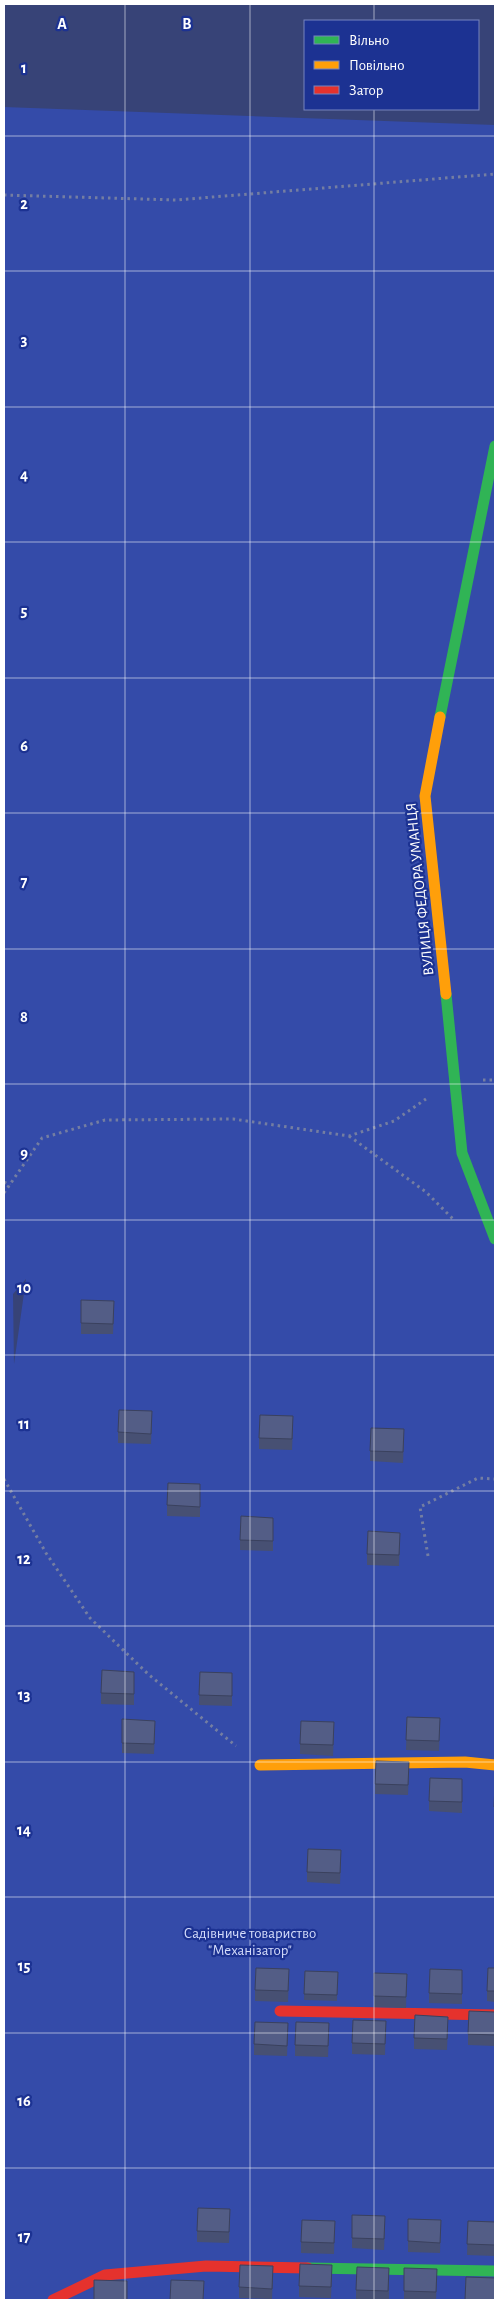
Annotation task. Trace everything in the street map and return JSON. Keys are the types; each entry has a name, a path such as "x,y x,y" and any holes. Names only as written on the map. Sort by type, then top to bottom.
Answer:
{"street":[{"name":"ВУЛИЦЯ ФЕДОРА УМАНЦЯ","path":"495,446 459,616 425,796 462,1153 495,1239"},
{"path":"260,1765 465,1762 495,1765"},
{"path":"280,2011 495,2015"},
{"path":"53,2300 105,2275 206,2266 495,2271"}],"path":[{"path":"4,194 176,200 495,174"},
{"path":"4,1193 42,1138 105,1120 233,1119 349,1136 394,1121 455,1080 495,1080"},
{"path":"349,1136 426,1192 461,1227"},
{"path":"4,1184 10,1185"},
{"path":"428,1556 420,1507 478,1478 495,1479"},
{"path":"4,1479 46,1552 90,1618 148,1674 260,1765"}],"green space":[{"name":"Садівниче товариство \"Механізатор\"","path":"4,107 495,125 495,2300 4,2300","holes":["26,1279 14,1365 13,1294"]}],"building":[{"path":"81,1300 114,1301 113,1324 81,1323"},
{"path":"119,1410 152,1411 151,1434 118,1432"},
{"path":"260,1415 293,1416 292,1439 259,1438"},
{"path":"371,1428 404,1429 403,1452 370,1451"},
{"path":"168,1483 200,1484 200,1507 167,1505"},
{"path":"241,1516 273,1518 273,1541 240,1540"},
{"path":"368,1531 400,1533 399,1555 367,1554"},
{"path":"102,1670 134,1672 134,1694 101,1693"},
{"path":"200,1672 232,1673 232,1696 199,1695"},
{"path":"407,1717 440,1718 439,1741 406,1740"},
{"path":"122,1719 155,1721 154,1744 122,1743"},
{"path":"301,1721 334,1722 333,1745 300,1744"},
{"path":"376,1761 409,1762 408,1785 375,1784"},
{"path":"430,1778 462,1779 462,1802 429,1801"},
{"path":"308,1849 341,1850 340,1873 307,1872"},
{"path":"256,1968 289,1969 288,1991 255,1990"},
{"path":"488,1968 495,1968 495,1991 487,1991"},
{"path":"430,1969 462,1970 462,1994 429,1993"},
{"path":"305,1971 338,1972 337,1995 304,1994"},
{"path":"374,1973 407,1974 406,1997 374,1996"},
{"path":"469,2011 495,2012 495,2035 468,2034"},
{"path":"415,2015 448,2017 447,2039 414,2038"},
{"path":"353,2020 386,2021 385,2044 352,2043"},
{"path":"255,2022 288,2023 287,2046 254,2044"},
{"path":"296,2022 329,2023 328,2046 295,2045"},
{"path":"198,2208 230,2209 229,2232 197,2231"},
{"path":"352,2215 385,2216 384,2239 352,2238"},
{"path":"408,2219 441,2220 440,2243 408,2241"},
{"path":"302,2220 335,2221 334,2243 301,2242"},
{"path":"468,2221 495,2222 495,2245 467,2244"},
{"path":"300,2264 332,2265 331,2287 299,2286"},
{"path":"240,2265 273,2266 272,2289 239,2287"},
{"path":"357,2267 389,2268 388,2291 356,2290"},
{"path":"404,2268 437,2269 436,2292 404,2291"},
{"path":"466,2277 495,2278 495,2300 465,2300"},
{"path":"94,2280 127,2281 127,2300 94,2300"},
{"path":"171,2280 204,2281 203,2300 170,2300"}],"traffic: fast":[{"path":"440,717 495,446"},
{"path":"446,994 462,1153 495,1239"},
{"path":"308,2268 495,2271"}],"traffic: slow":[{"path":"440,717 425,796 446,994"},
{"path":"260,1765 465,1762 495,1765"}],"traffic: jam":[{"path":"280,2011 495,2015"},
{"path":"53,2300 105,2275 206,2266 308,2268"}]}
